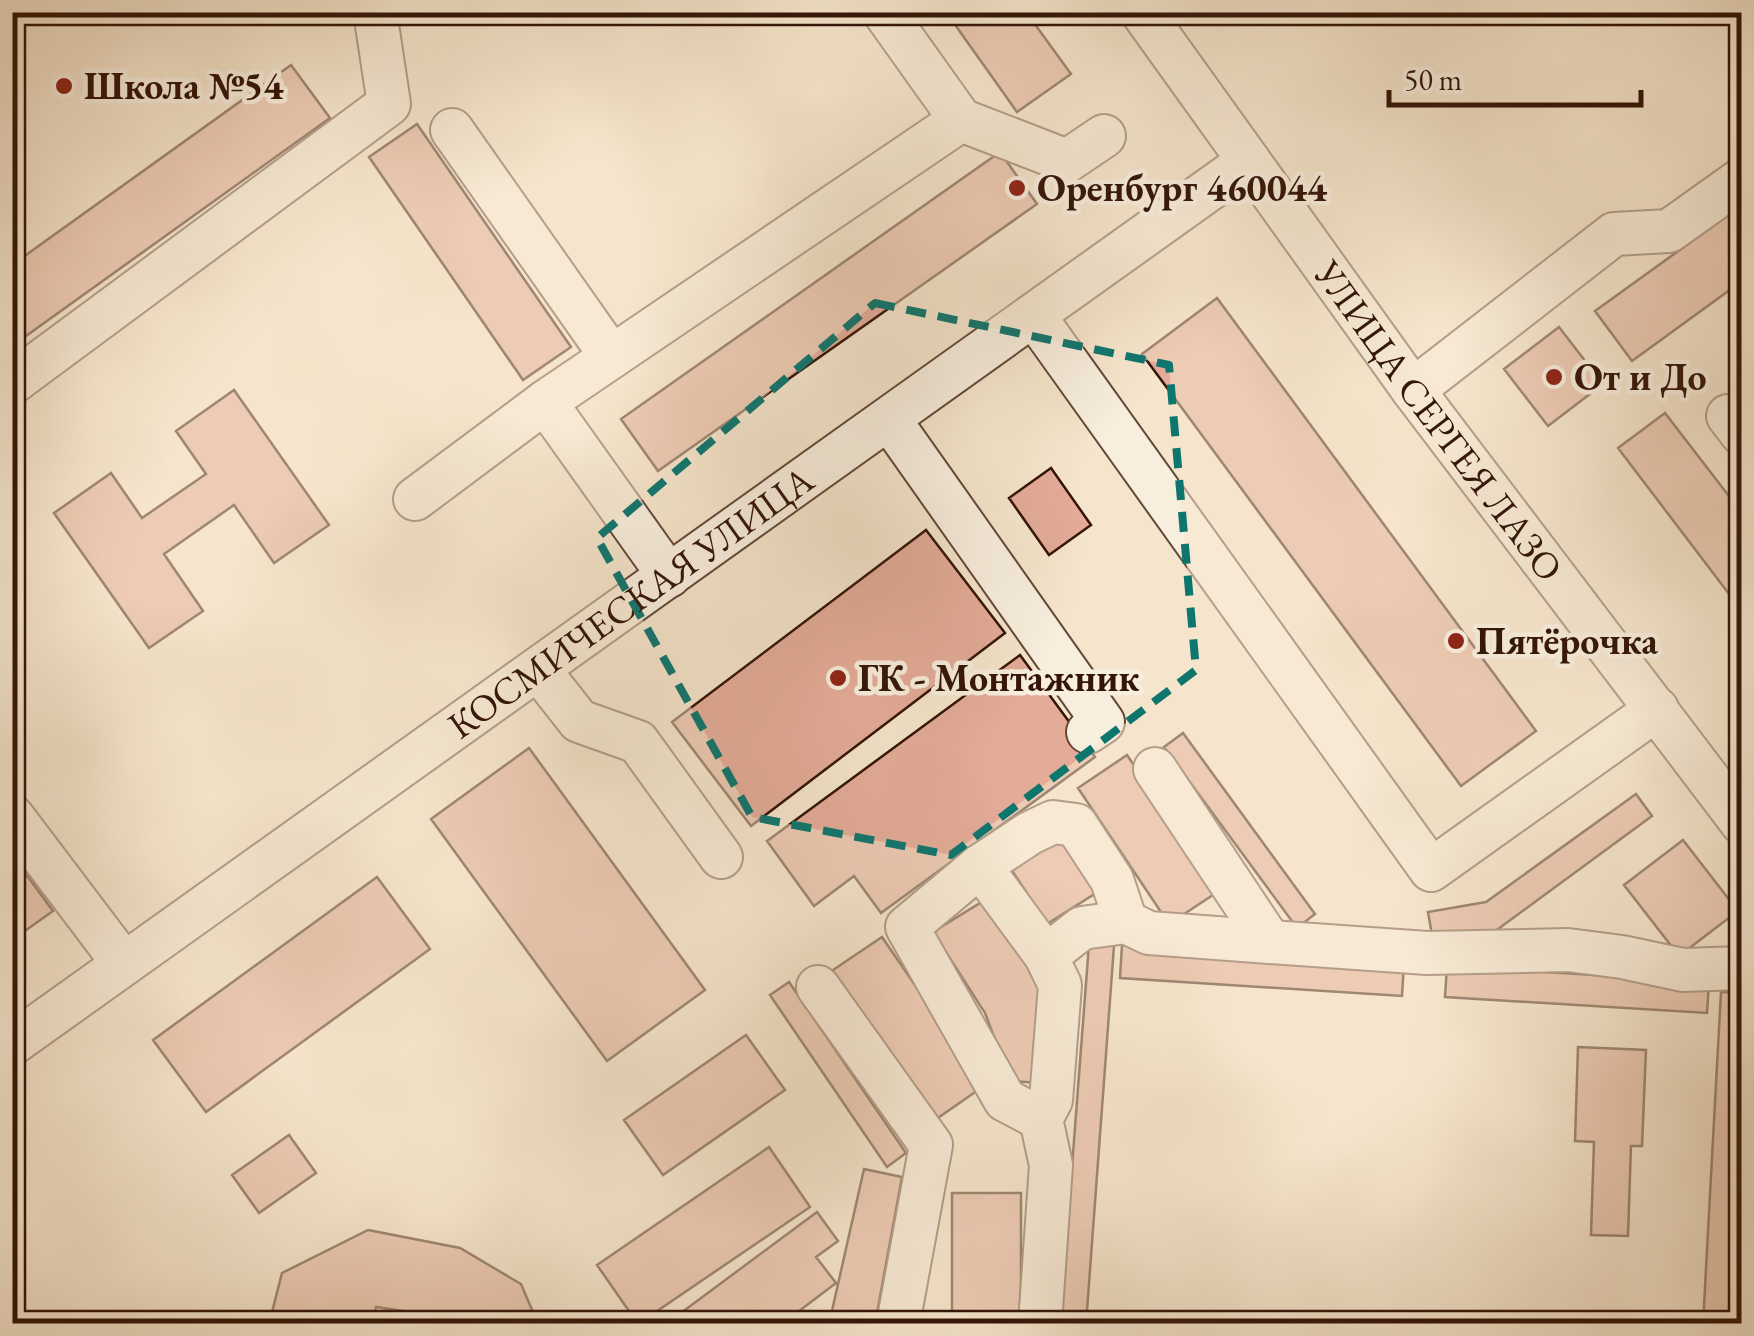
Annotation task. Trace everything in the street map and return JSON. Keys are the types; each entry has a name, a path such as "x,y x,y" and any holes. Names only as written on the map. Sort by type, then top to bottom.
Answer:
{"street":[{"path":"12,383 389,104 375,12"},
{"path":"884,12 961,120 1067,161 1104,136"},
{"name":"УЛИЦА СЕРГЕЯ ЛАЗО","path":"1142,12 1414,390 1742,823"},
{"path":"415,498 545,402 961,120"},
{"path":"452,130 612,356"},
{"name":"КОСМИЧЕСКАЯ УЛИЦА","path":"12,1044 1249,162"},
{"path":"1414,390 1614,234 1669,231 1742,179"},
{"path":"1034,316 1431,870 1657,709"},
{"path":"545,402 669,576"},
{"path":"890,419 1103,722 1088,732"},
{"path":"538,670 578,721 638,742 721,857"},
{"path":"1156,769 1270,942"},
{"path":"12,816 124,964"},
{"path":"1041,1119 1005,1100 906,926 980,866 1053,822 1076,825 1112,880 1126,922"},
{"path":"980,866 1046,956 1060,985 1051,1100 1041,1119 1050,1165 1040,1324"},
{"path":"1046,956 1082,928 1126,922 1149,933 1427,953 1568,950 1683,970 1742,968"},
{"path":"818,986 930,1146 898,1324"}],"highlighted area":[{"path":"875,303 1169,365 1196,670 951,855 752,817 597,538"}],"building":[{"path":"946,12 1026,12 1071,74 1017,112"},
{"path":"291,65 330,118 12,346 12,265"},
{"path":"417,124 571,347 523,380 369,157"},
{"path":"1000,152 1037,204 658,471 621,419"},
{"path":"1742,205 1742,281 1632,361 1595,311"},
{"path":"1217,298 1536,731 1461,786 1142,354"},
{"name":"От и До","path":"1559,327 1603,384 1548,426 1504,369"},
{"path":"234,390 329,525 274,563 234,505 164,554 203,611 149,648 54,513 111,473 142,518 206,474 176,431"},
{"path":"1665,413 1742,513 1742,611 1618,448"},
{"path":"1051,468 1091,525 1049,555 1009,498"},
{"name":"ГК - Монтажник","path":"926,530 1005,633 751,826 672,722"},
{"path":"1020,655 1095,757 881,913 854,876 814,906 767,841"},
{"path":"1183,733 1315,914 1297,928 1164,747"},
{"path":"529,748 705,990 607,1061 431,819"},
{"path":"1127,755 1219,891 1169,924 1078,788"},
{"path":"1636,794 1652,816 1494,932 1433,941 1428,912 1486,902"},
{"path":"1060,837 1096,893 1047,924 1011,869"},
{"path":"1683,840 1738,911 1679,956 1624,885"},
{"path":"12,860 53,911 12,940"},
{"path":"377,877 430,949 206,1112 153,1040"},
{"path":"985,900 1044,986 1038,1083 1011,1081 985,1013 933,932"},
{"path":"882,937 984,1086 932,1122 830,972"},
{"path":"1089,944 1114,946 1086,1324 1060,1324"},
{"path":"1122,945 1404,963 1402,996 1120,978"},
{"path":"1447,966 1709,982 1707,1013 1445,997"},
{"path":"789,982 906,1153 887,1167 770,995"},
{"path":"1721,992 1742,993 1741,1324 1703,1324"},
{"path":"746,1035 785,1090 663,1175 624,1120"},
{"path":"1578,1047 1646,1050 1642,1146 1631,1146 1628,1236 1591,1235 1594,1142 1575,1141"},
{"path":"289,1135 316,1173 259,1213 232,1175"},
{"path":"769,1147 810,1207 638,1324 597,1265"},
{"path":"864,1169 902,1177 875,1324 829,1324"},
{"path":"952,1193 1021,1193 1021,1324 952,1324"},
{"path":"817,1212 838,1241 816,1257 836,1283 782,1324 666,1324"},
{"path":"368,1230 460,1248 521,1284 538,1324 451,1324 448,1318 376,1307 373,1324 269,1324 282,1273"}],"place":[{"name":"Школа №54","path":"64,86"},
{"name":"Оренбург 460044","path":"1017,188"},
{"name":"От и До","path":"1554,377"},
{"name":"Пятёрочка","path":"1456,641"},
{"name":"ГК - Монтажник","path":"838,678"}]}
